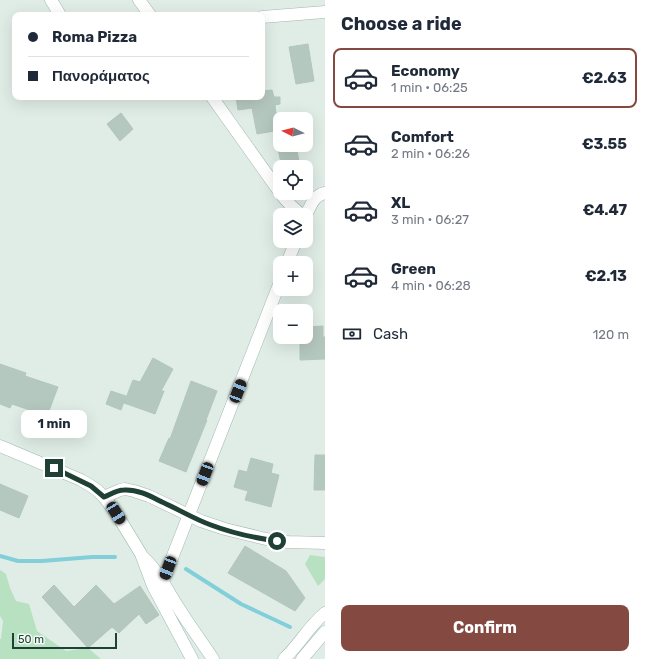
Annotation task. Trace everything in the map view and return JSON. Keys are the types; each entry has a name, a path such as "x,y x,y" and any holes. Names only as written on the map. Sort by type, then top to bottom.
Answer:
{"street":[{"path":"139,0 148,12"},
{"path":"265,17 325,12"},
{"path":"214,100 288,204 293,208"},
{"path":"309,208 316,197 325,193"},
{"path":"163,581 274,296"},
{"path":"0,446 81,480 104,497 116,513 141,554 153,586 192,659"},
{"path":"104,497 125,489 149,496 212,525 255,537 288,542 325,544"},
{"path":"141,554 153,566 178,607 213,659"},
{"path":"284,659 325,613"},
{"path":"306,655 323,634"}],"green space":[{"path":"310,555 325,557 325,579 318,586 305,564"},
{"path":"0,570 6,574 16,601 29,604 37,631 66,651 88,648 101,659 0,659 0,639 3,621 0,616"}],"building":[{"path":"308,44 314,81 296,84 289,47"},
{"path":"272,90 274,97 280,97 280,104 275,105 276,112 273,112 273,131 257,134 252,108 238,110 236,100 265,100 265,91"},
{"path":"121,113 133,129 120,141 107,124"},
{"path":"279,152 297,152 299,160 280,160"},
{"path":"323,326 323,337 325,337 325,359 300,360 300,344 313,344 313,327"},
{"path":"153,358 173,369 161,391 164,391 155,414 124,403 133,380 140,382"},
{"path":"0,364 26,373 25,376 58,387 47,416 12,404 10,408 0,404"},
{"path":"191,381 217,391 186,472 159,461 169,438 170,439"},
{"path":"111,391 126,396 121,410 106,404"},
{"path":"315,455 325,455 325,490 314,490"},
{"path":"251,458 273,464 271,473 279,475 271,507 245,500 248,491 234,487 239,470 247,472"},
{"path":"0,484 28,496 19,518 0,510"},
{"path":"245,546 286,571 305,598 295,611 228,573"},
{"path":"54,585 74,607 96,585 114,604 140,586 159,615 146,624 139,614 119,633 112,627 88,648 42,597"}],"waterway":[{"path":"0,556 18,561 115,557"},
{"path":"186,569 241,604 290,627"}],"route":[{"path":"54,468 95,488 104,497 125,489 140,492 212,525 255,537 277,541"}]}
